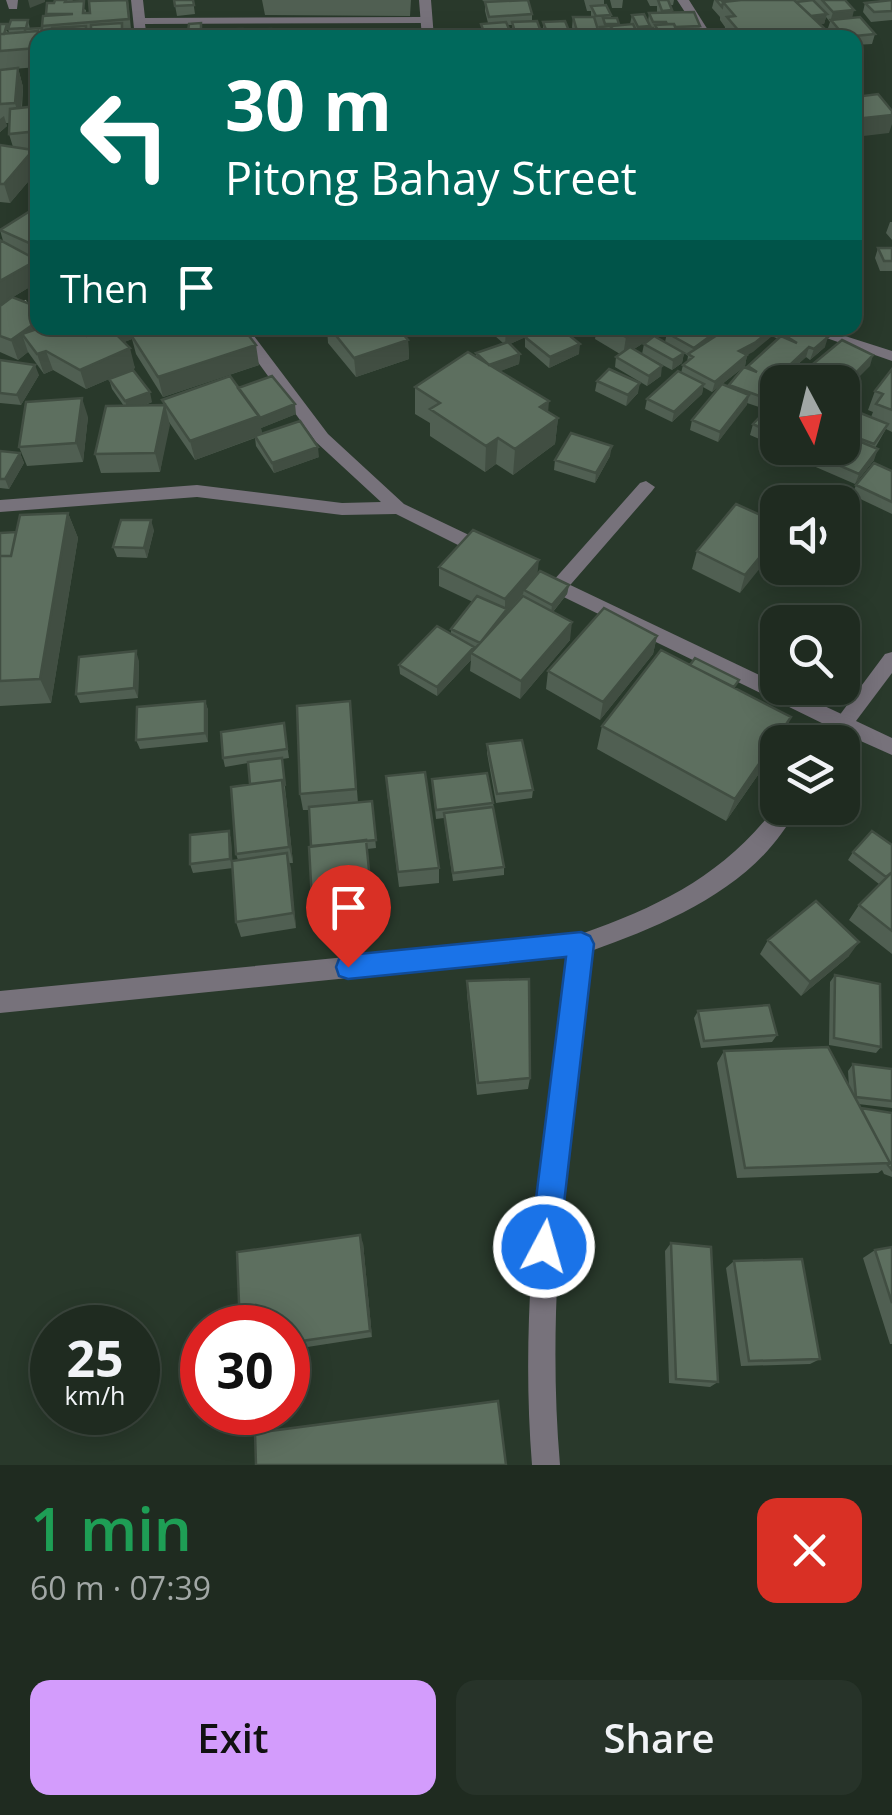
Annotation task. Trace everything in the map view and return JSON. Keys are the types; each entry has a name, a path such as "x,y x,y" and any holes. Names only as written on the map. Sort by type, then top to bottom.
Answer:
{"street":[{"path":"137,0 140,30"},
{"path":"424,0 426,30"},
{"path":"684,0 703,30"},
{"path":"139,21 424,20"},
{"path":"246,335 322,438 398,508 892,747"},
{"path":"845,335 892,356"},
{"path":"559,586 646,487"},
{"path":"0,506 197,492 342,509 398,508"},
{"path":"843,724 892,659"},
{"path":"0,1002 581,944 643,923 691,900 767,837 775,825"},
{"path":"546,1465 537,1356 541,1280 581,944"}],"path":[{"path":"8,315 30,300"}],"building":[{"path":"127,0 129,19 42,26 43,16 73,14 46,14 47,3 84,1 83,13 90,13 89,1"},
{"path":"174,0 193,0 194,5 175,6"},
{"path":"528,0 532,14 489,17 485,2"},
{"path":"658,0 668,0 672,10 662,11"},
{"path":"794,0 826,30 738,30 727,17 735,16 723,2"},
{"path":"813,0 827,14 811,16 796,2"},
{"path":"822,0 845,0 854,10 833,12"},
{"path":"892,0 892,11 874,12 865,3"},
{"path":"606,5 611,15 596,16 591,6"},
{"path":"694,12 700,26 675,27 653,22 649,13"},
{"path":"644,14 650,26 638,27 632,15"},
{"path":"573,17 594,17 598,30 577,30"},
{"path":"860,17 875,34 839,30 831,20"},
{"path":"603,18 617,18 619,24 605,24"},
{"path":"11,20 28,20 26,28 8,29"},
{"path":"537,21 540,30 514,30 512,22"},
{"path":"565,21 569,30 546,30 543,22"},
{"path":"506,22 510,30 483,30 481,24"},
{"path":"122,23 122,30 91,30 91,25"},
{"path":"201,23 201,30 188,30 189,24"},
{"path":"633,24 636,30 613,30 611,26"},
{"path":"674,24 677,30 658,30 655,25"},
{"path":"86,26 86,30 52,30"},
{"path":"30,32 30,49 0,51 0,34"},
{"path":"18,68 15,103 0,104 0,70"},
{"path":"878,94 892,115 862,118 862,96"},
{"path":"30,107 30,132 9,134 10,109"},
{"path":"0,145 30,150 4,184 0,184"},
{"path":"30,211 30,243 0,230"},
{"path":"0,240 30,256 30,264 0,281"},
{"path":"878,248 892,248 892,261 884,261"},
{"path":"12,297 30,304 30,327 11,340 0,336 0,306"},
{"path":"22,334 117,335 130,348 80,370 46,351 37,354"},
{"path":"131,335 248,335 256,345 158,377"},
{"path":"336,335 404,335 408,340 354,358"},
{"path":"569,335 580,344 550,357 525,337"},
{"path":"671,335 712,335 694,348"},
{"path":"717,335 764,335 739,351 747,355 715,382 683,365 693,357 688,354"},
{"path":"784,335 828,337 814,349 809,347 790,365 760,365 760,396 729,385 744,367 757,372 748,366 781,336 797,343"},
{"path":"654,336 684,353 673,360 644,344"},
{"path":"842,340 873,355 860,368 860,365 812,365"},
{"path":"508,342 520,354 489,365 476,353"},
{"path":"630,347 662,366 649,376 616,357"},
{"path":"468,352 549,401 540,407 558,418 515,449 498,438 486,446 430,409 440,403 415,387"},
{"path":"0,360 35,365 17,395 0,393"},
{"path":"609,369 640,383 628,395 597,381"},
{"path":"892,369 892,410 876,404 883,394 875,391"},
{"path":"133,370 150,392 125,401 109,379"},
{"path":"678,371 704,384 674,412 647,399"},
{"path":"230,376 259,416 190,441 162,400"},
{"path":"272,376 295,404 260,418 238,388"},
{"path":"722,384 749,395 720,432 692,420"},
{"path":"82,398 76,443 19,447 26,402"},
{"path":"165,405 155,453 95,454 106,406"},
{"path":"860,413 888,424 874,444 860,439"},
{"path":"300,421 318,447 272,463 255,436"},
{"path":"571,433 612,446 596,473 555,460"},
{"path":"860,442 878,449 859,474 838,465 860,465"},
{"path":"0,451 20,453 5,479 0,479"},
{"path":"874,463 892,471 892,502 860,485 856,485"},
{"path":"736,504 760,515 760,557 745,575 697,551"},
{"path":"68,513 40,679 0,681 0,556 11,556 20,515"},
{"path":"121,520 151,520 144,548 113,547"},
{"path":"473,530 539,560 505,599 439,567"},
{"path":"16,532 11,556 0,556 0,533"},
{"path":"540,571 569,585 552,605 524,590"},
{"path":"477,596 507,609 480,643 451,629"},
{"path":"523,596 572,622 521,681 471,653"},
{"path":"604,608 657,636 603,702 548,671"},
{"path":"437,626 474,647 437,687 399,665"},
{"path":"661,650 760,701 760,705 791,717 786,725 760,725 760,762 735,799 602,726"},
{"path":"136,651 134,688 76,694 79,657"},
{"path":"695,658 739,680 734,687 690,665"},
{"path":"205,701 205,733 136,740 137,707"},
{"path":"350,701 356,789 300,794 297,706"},
{"path":"284,723 287,749 223,758 221,732"},
{"path":"522,740 533,790 497,794 487,744"},
{"path":"282,758 285,786 282,780 250,784 248,762"},
{"path":"425,772 439,868 398,872 386,776"},
{"path":"487,773 493,803 436,810 432,779"},
{"path":"282,780 289,847 236,854 231,787"},
{"path":"372,801 376,840 311,846 309,807"},
{"path":"493,807 504,867 453,873 444,813"},
{"path":"229,831 230,859 190,864 190,835"},
{"path":"872,831 892,845 892,874 886,877 853,852"},
{"path":"366,840 373,911 313,918 309,847"},
{"path":"287,853 293,913 236,922 232,861"},
{"path":"892,874 892,931 859,905"},
{"path":"816,901 859,942 810,982 768,940"},
{"path":"835,975 880,984 881,1047 834,1038"},
{"path":"529,979 530,1078 478,1083 467,981"},
{"path":"769,1005 777,1035 704,1041 698,1011"},
{"path":"828,1047 890,1163 745,1168 724,1051"},
{"path":"853,1064 892,1069 892,1101 856,1097"},
{"path":"861,1108 892,1113 892,1170 890,1163"},
{"path":"360,1235 370,1331 310,1340 310,1305 239,1305 237,1252"},
{"path":"671,1243 711,1247 718,1382 676,1379"},
{"path":"892,1247 892,1303 875,1250"},
{"path":"802,1259 820,1359 749,1361 734,1261"},
{"path":"498,1401 506,1465 256,1465 255,1435 310,1435 310,1426"}],"route":[{"path":"348,967 581,944 544,1247"}]}
